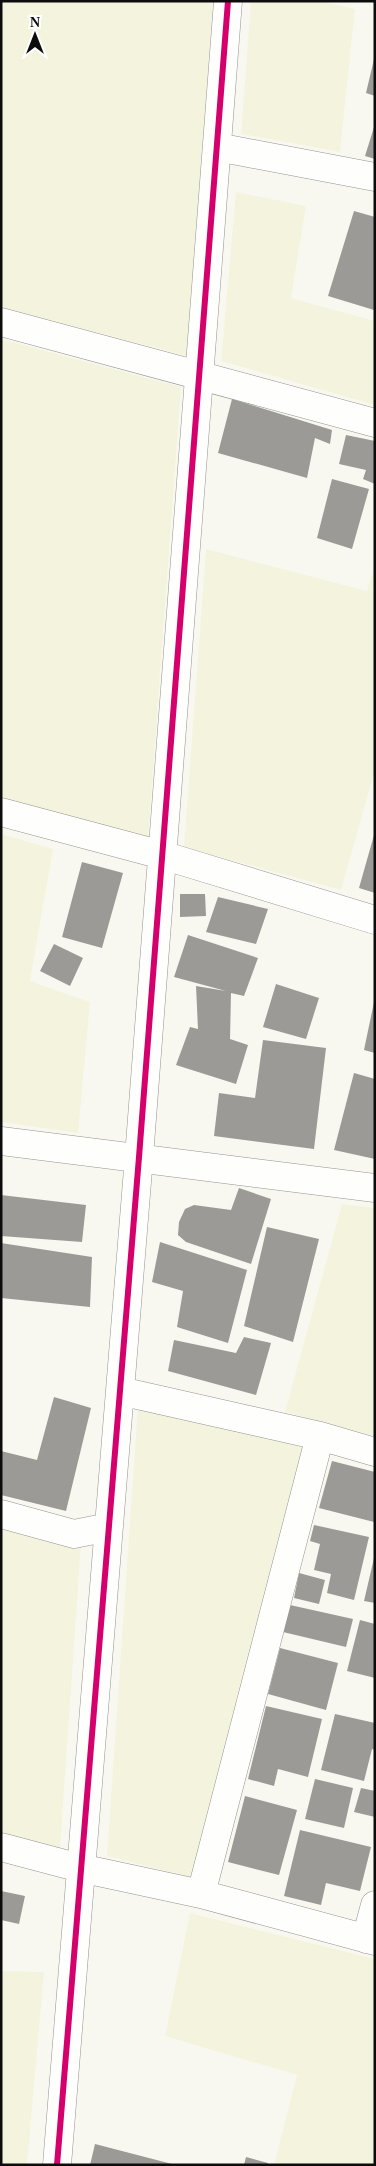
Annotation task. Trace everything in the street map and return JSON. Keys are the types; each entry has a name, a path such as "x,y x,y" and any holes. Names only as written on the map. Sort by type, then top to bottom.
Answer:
{"street":[{"path":"57,2165 139,1158 228,1"},
{"path":"217,147 375,176"},
{"path":"1,322 200,374 375,423"},
{"path":"1,812 162,855 375,920"},
{"path":"1,1141 375,1188"},
{"path":"120,1390 320,1436 375,1452"},
{"path":"201,1894 320,1436"},
{"path":"1,1514 74,1534 109,1527"},
{"path":"1,1847 80,1868 201,1894 370,1940 375,1905"}],"green space":[{"path":"1,1 213,1 187,356 1,307"},
{"path":"251,1 319,1 355,9 340,152 241,134"},
{"path":"236,192 306,206 291,298 375,321 375,405 221,361"},
{"path":"1,339 181,387 148,839 1,799"},
{"path":"206,549 367,591 375,563 375,770 341,890 184,847"},
{"path":"1,834 53,849 30,981 90,1002 78,1133 1,1122"},
{"path":"342,1204 375,1208 375,1436 285,1412"},
{"path":"138,1405 302,1447 190,1877 107,1856"},
{"path":"1,1524 81,1545 60,1849 1,1833"},
{"path":"190,1913 375,1959 375,2165 274,2165 297,2075 165,2036"},
{"path":"1,1971 44,1972 27,2165 1,2165"}],"building":[{"path":"375,59 375,96 366,93"},
{"path":"375,127 375,159 365,156"},
{"path":"354,211 375,217 374,310 328,296"},
{"path":"232,399 332,430 330,444 315,438 307,478 218,453"},
{"path":"346,435 375,441 375,484 363,479 366,470 339,464"},
{"path":"332,479 369,489 352,549 317,538"},
{"path":"375,835 375,893 359,888"},
{"path":"82,862 123,873 102,948 62,937"},
{"path":"180,894 205,894 206,916 180,917"},
{"path":"218,897 268,909 256,944 206,932"},
{"path":"188,935 258,958 244,996 231,993 230,1039 248,1045 236,1084 176,1065 190,1027 198,1029 196,986 226,991 174,977"},
{"path":"54,944 83,958 70,986 40,971"},
{"path":"276,984 319,998 306,1039 263,1027"},
{"path":"375,1002 375,1053 364,1050"},
{"path":"263,1040 326,1048 314,1149 214,1136 219,1093 255,1098"},
{"path":"354,1073 375,1079 375,1159 334,1150"},
{"path":"239,1188 271,1199 251,1264 186,1242 178,1235 179,1222 185,1209 194,1205 231,1210"},
{"path":"1,1195 86,1205 82,1242 1,1236"},
{"path":"267,1227 319,1239 293,1342 244,1326"},
{"path":"160,1242 247,1270 228,1343 177,1327 183,1291 152,1282"},
{"path":"1,1243 92,1257 90,1307 1,1298"},
{"path":"244,1337 271,1343 256,1395 168,1371 174,1340 236,1353"},
{"path":"54,1397 91,1408 66,1511 1,1495 1,1451 37,1460"},
{"path":"332,1461 375,1472 374,1522 319,1508"},
{"path":"314,1525 369,1537 354,1600 327,1593 331,1574 314,1570 320,1544 310,1541"},
{"path":"375,1559 375,1603 364,1601"},
{"path":"299,1573 325,1580 319,1604 294,1598"},
{"path":"290,1605 353,1619 346,1647 283,1632"},
{"path":"360,1620 375,1624 375,1678 347,1671"},
{"path":"280,1648 338,1663 326,1710 268,1694"},
{"path":"266,1706 322,1719 308,1777 278,1769 274,1786 248,1779"},
{"path":"335,1714 375,1723 375,1750 372,1749 364,1781 321,1770"},
{"path":"315,1779 353,1788 344,1828 305,1819"},
{"path":"361,1788 375,1791 375,1817 354,1812"},
{"path":"245,1796 297,1810 279,1875 228,1862"},
{"path":"300,1830 371,1847 360,1891 326,1883 321,1905 284,1896"},
{"path":"1,1891 25,1896 19,1924 1,1920"},
{"path":"95,2144 172,2164 172,2165 90,2165"},
{"path":"246,2157 268,2163 267,2165 244,2165"}],"cycle path":[{"path":"57,2165 139,1157 228,1"}]}
